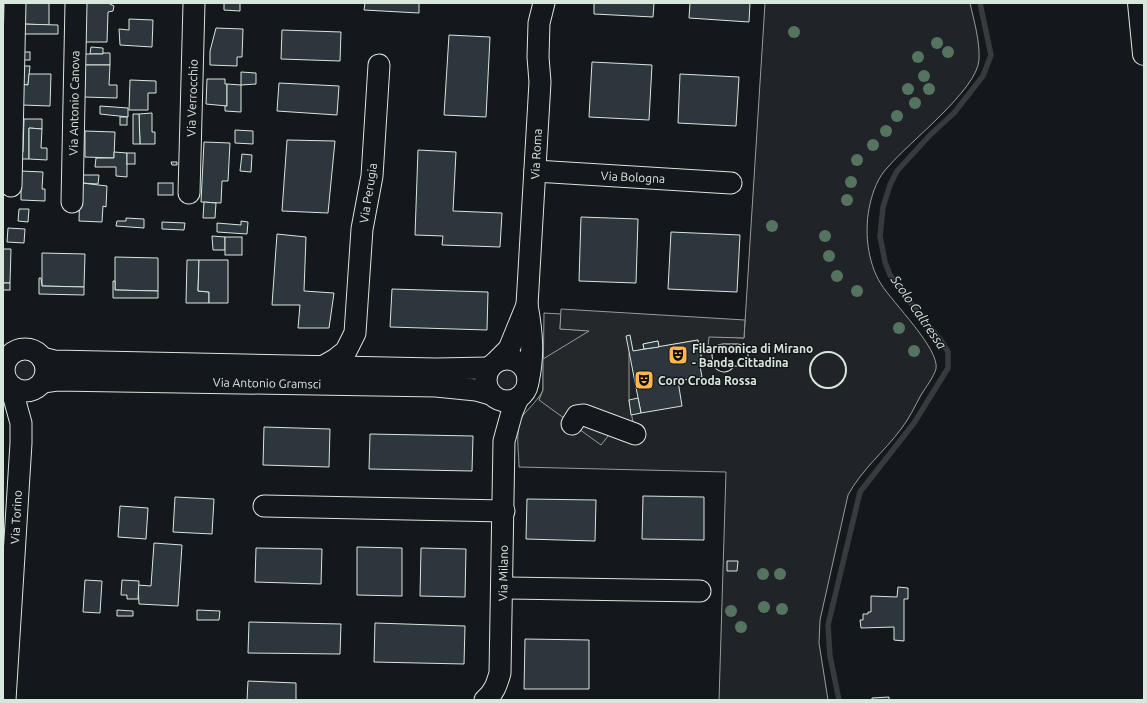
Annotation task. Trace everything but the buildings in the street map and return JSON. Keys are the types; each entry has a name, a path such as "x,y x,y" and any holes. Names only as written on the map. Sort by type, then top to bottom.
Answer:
{"main road":[{"path":"1139,3 1144,54"}],"street":[{"path":"12,186 15,3"},
{"name":"Via Antonio Canova","path":"72,202 76,3"},
{"name":"Via Verrocchio","path":"189,193 194,3"},
{"name":"Via Roma","path":"523,390 532,363 533,336 527,305 540,82 538,57 539,23 544,3"},
{"name":"Via Perugia","path":"379,65 372,176 362,229 357,321 358,332 365,352 371,359 383,367"},
{"name":"Via Bologna","path":"535,172 731,183"},
{"name":"Via Roma","path":"494,364 509,349 527,305"},
{"name":"Via Perugia","path":"322,366 336,359 346,351 352,342 357,321"},
{"path":"25,349 38,353 42,358 46,370 39,386 23,391 7,383 4,370 5,358 18,350 25,349"},
{"name":"Via Antonio Gramsci","path":"39,386 57,380 436,386 476,390 507,401 523,390 528,376 521,364 510,358 494,364 436,369 54,361 42,358"},
{"name":"Via Milano","path":"494,364 486,380 504,441"},
{"name":"Via Torino","path":"7,383 21,423"},
{"name":"Via Torino","path":"5,700 7,610 21,423 39,386"},
{"name":"Via Milano","path":"485,700 492,695 500,673 504,511 504,441 512,412 523,390"},
{"path":"572,424 577,416 584,415 635,434"},
{"path":"264,506 504,511"},
{"path":"502,588 700,591"}],"shaded area":[{"path":"765,3 970,3 979,46 979,60 975,72 967,86 941,115 884,171 876,184 870,204 867,234 870,256 876,275 881,284 931,350 935,360 936,369 904,425 866,469 848,495 820,620 819,643 828,700 719,700 726,472 519,467 518,432 521,419 537,400 543,390 544,313 561,314 560,329 744,338"},
{"path":"561,309 745,320 744,338 709,337 708,348 737,350 722,364 703,366 698,340 659,347 658,341 643,344 644,349 629,353 629,400 635,434 612,431 601,445 539,400 543,390 543,359 589,331 560,329"},
{"path":"24,359 32,362 35,370 32,378 24,381 16,378 13,370 16,362"},
{"path":"507,369 511,370 517,376 517,384 511,390 507,391 503,390 497,384 496,380 497,376 503,370"}],"waterway":[{"name":"Scolo Caltressa","path":"839,700 830,656 828,625 860,492 914,423 948,368 948,352 942,342 890,275 885,262 880,236 883,207 890,185 897,171 930,135 954,113 983,76 991,55 980,3"}],"wall":[{"path":"825,352 831,352 841,357 846,370 841,383 831,388 825,388 815,383 810,373 810,367 815,357 825,352"}],"place":[{"name":"Filarmonica di Mirano - Banda Cittadina","path":"678,355"},
{"name":"Coro Croda Rossa","path":"644,380"}]}
